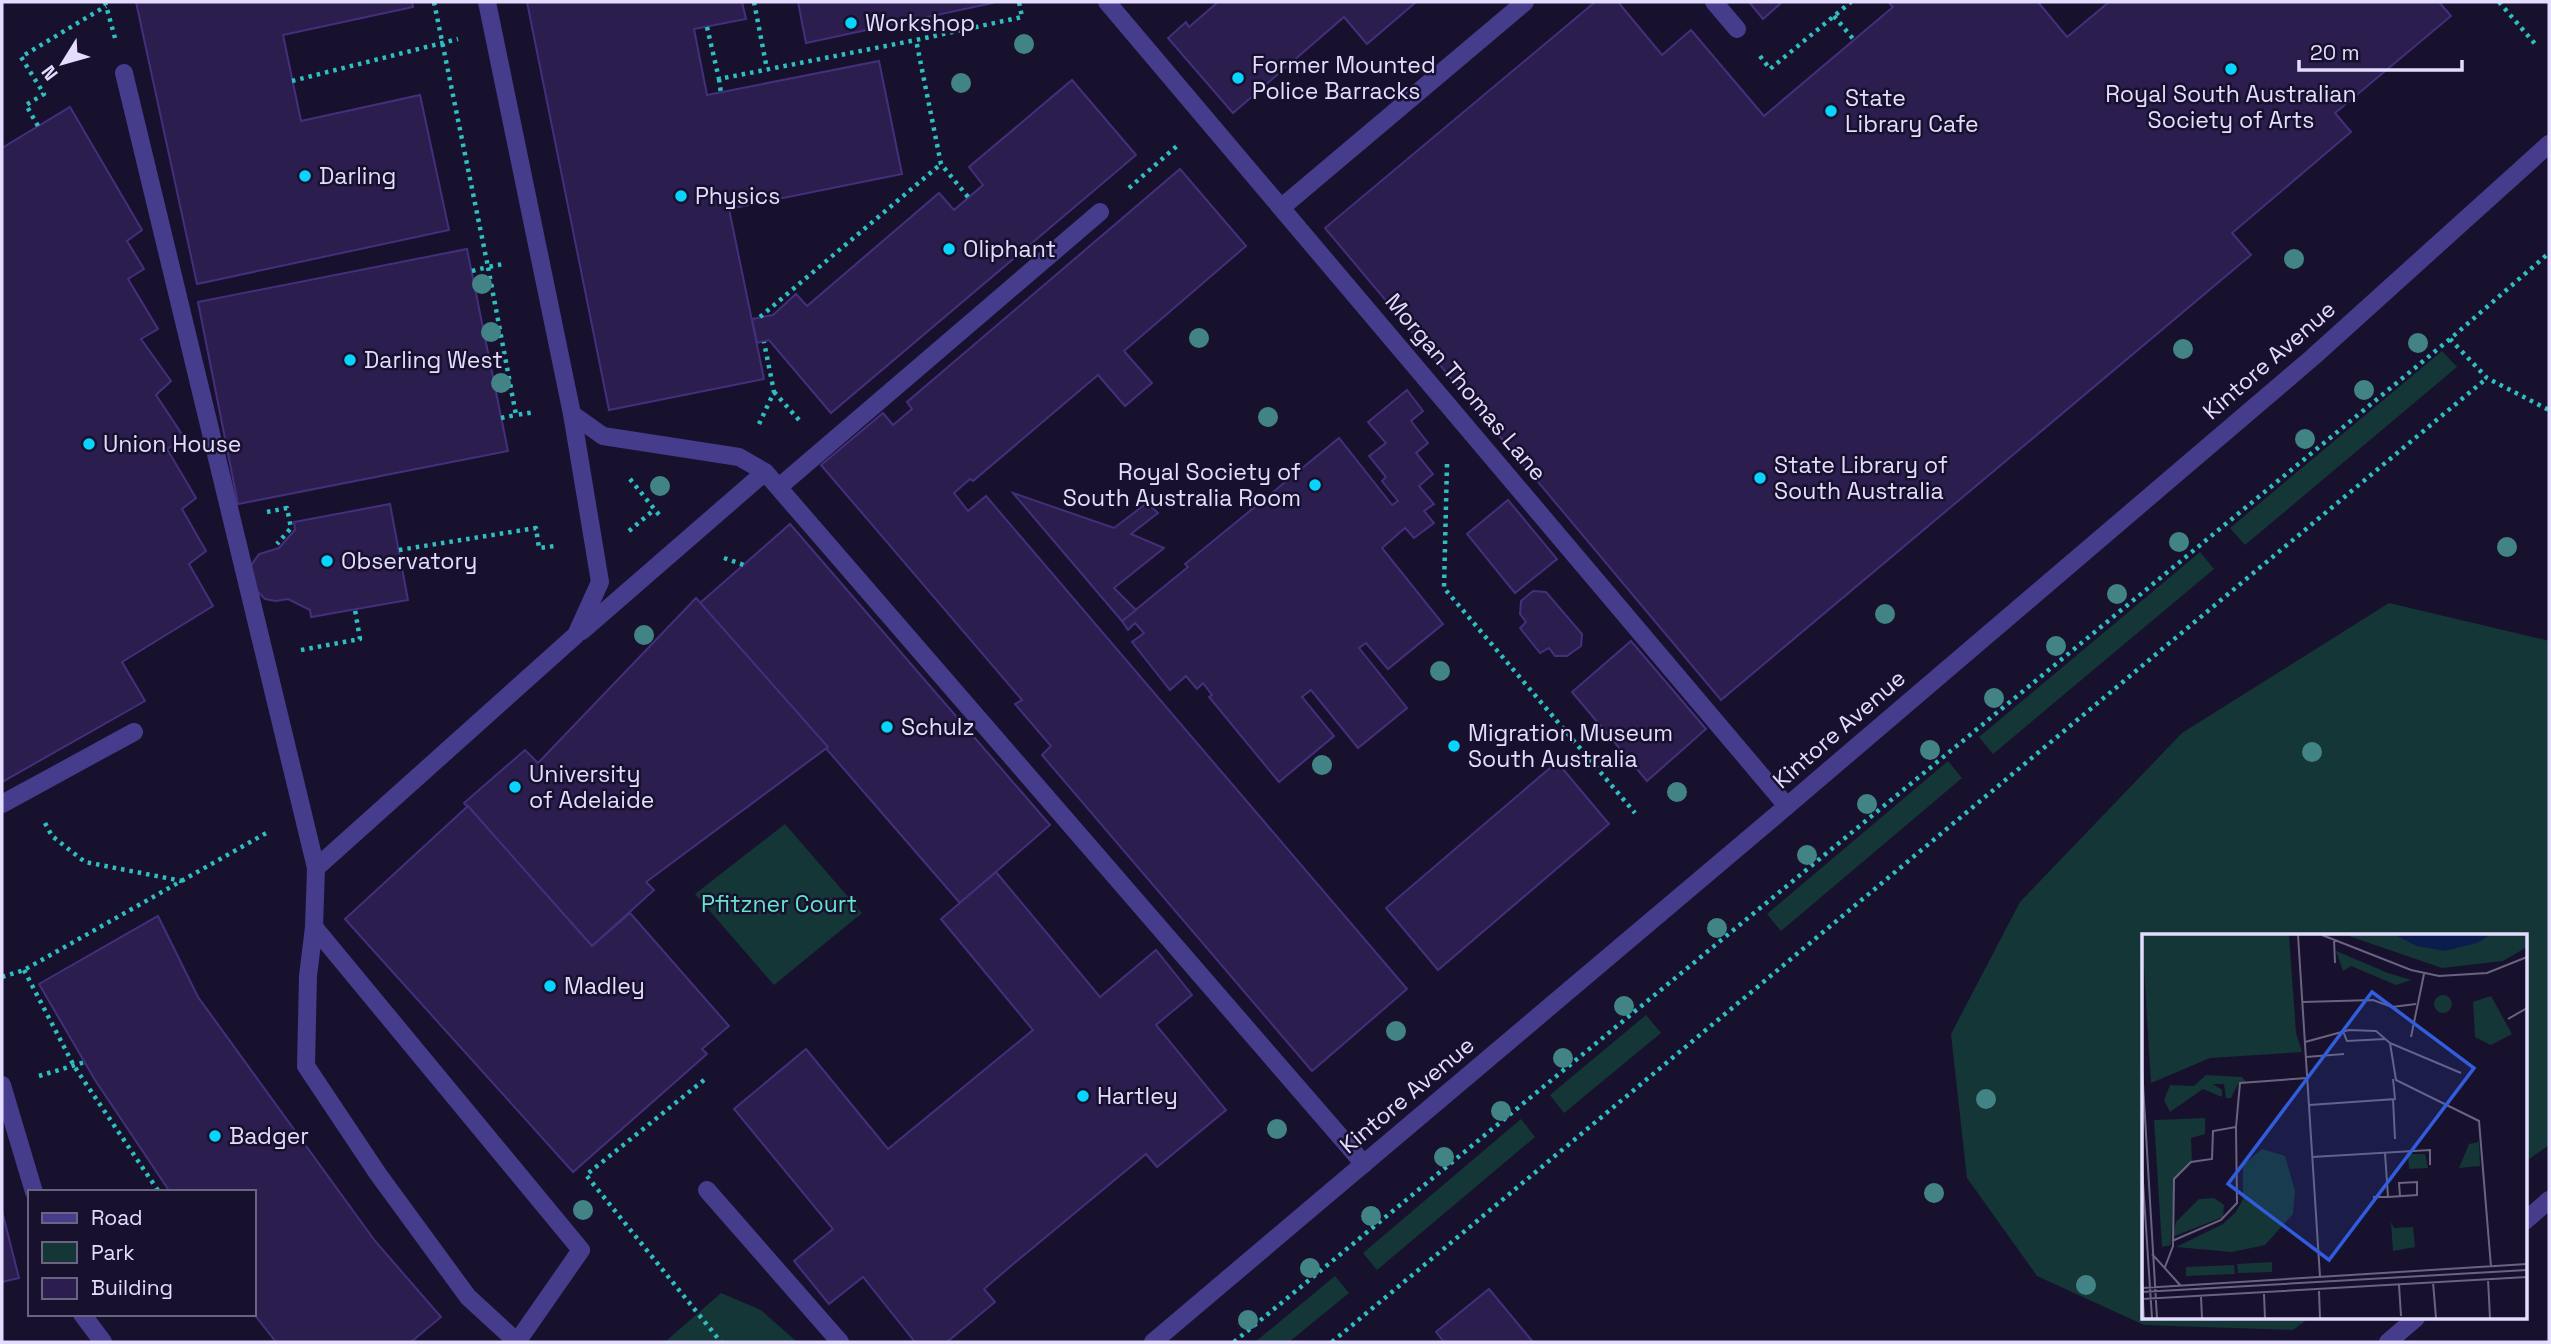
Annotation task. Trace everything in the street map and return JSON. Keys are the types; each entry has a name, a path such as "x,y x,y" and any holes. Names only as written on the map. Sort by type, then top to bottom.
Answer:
{"street":[{"path":"487,2 571,410 600,582 576,635"},
{"name":"Morgan Thomas Lane","path":"1107,2 1787,806"},
{"path":"1282,207 1525,2"},
{"path":"1714,2 1737,29"},
{"path":"124,73 316,868 314,927 308,976 306,1066 378,1174 468,1297 517,1342 581,1250 314,927"},
{"name":"Kintore Avenue","path":"1153,1342 1787,806 2312,356 2549,144"},
{"path":"779,487 1100,212"},
{"path":"571,410 603,436 739,457 765,472 1364,1164"},
{"path":"316,868 576,635 765,472"},
{"path":"2,804 134,732"},
{"path":"2,1085 33,1190"},
{"path":"707,1190 840,1342"},
{"path":"2526,1220 2549,1200"},
{"path":"84,1316 103,1342"},
{"path":"2388,1342 2414,1320"}],"path":[{"path":"434,2 445,42 516,415"},
{"path":"754,2 767,69"},
{"path":"719,79 1022,17 1019,2"},
{"path":"1737,29 1770,69 1851,2"},
{"path":"2499,2 2536,45"},
{"path":"38,126 26,105 44,94 21,57 107,6"},
{"path":"1833,16 1854,40"},
{"path":"707,27 721,93"},
{"path":"916,40 942,164 968,197"},
{"path":"292,81 445,42"},
{"path":"1127,189 1207,120"},
{"path":"760,317 942,164"},
{"path":"1234,1342 2451,340 2549,253"},
{"path":"472,271 513,262"},
{"path":"2451,340 2487,379 2549,410"},
{"path":"748,429 759,424 774,392 764,342"},
{"path":"1332,1342 2487,379"},
{"path":"501,418 571,410"},
{"path":"1447,457 1444,588 1635,813"},
{"path":"398,550 536,527 539,548 564,544"},
{"path":"298,651 360,639 355,610"},
{"path":"28,791 52,836 85,863 183,881"},
{"path":"2,977 24,970 303,811"},
{"path":"24,970 74,1066 158,1190"},
{"path":"38,1077 85,1062"},
{"path":"704,1080 586,1175 721,1342"}],"green space":[{"path":"2442,351 2457,367 2245,545 2230,528"},
{"path":"2200,552 2214,569 1993,754 1979,737"},
{"path":"2389,603 2549,641 2549,1145 2526,1161 2526,934 2142,934 2142,1320 2306,1320 2293,1330 2144,1325 2037,1276 1967,1178 1951,1034 2020,902 2182,733"},
{"path":"1948,761 1962,778 1781,931 1767,914"},
{"name":"Pfitzner Court","path":"785,824 862,913 774,985 695,894"},
{"path":"1646,1015 1661,1033 1564,1113 1550,1095"},
{"path":"1521,1119 1535,1137 1377,1270 1363,1253"},
{"path":"1335,1276 1349,1293 1289,1342 1255,1342"},
{"path":"721,1293 761,1310 797,1342 665,1342"}],"building":[{"name":"Darling","path":"136,2 412,2 413,7 283,35 301,121 420,95 449,230 197,284"},
{"name":"Physics","path":"527,2 742,2 746,19 694,29 707,95 879,61 902,174 729,209 764,379 609,410"},
{"name":"Workshop","path":"798,2 992,2 993,3 806,43"},
{"name":"Former Mounted Police Barracks","path":"1218,2 1416,2 1367,44 1344,17 1233,113 1168,38 1186,22 1189,27"},
{"name":"State Library of South Australia","path":"1595,2 1618,2 1662,55 1691,30 1764,116 1893,7 1888,2 2038,2 2067,37 2109,2 2439,2 2451,16 2335,113 2351,132 2232,233 2251,255 1721,700 1325,228"},
{"path":"1749,2 1782,2 1763,19"},
{"name":"Oliphant","path":"1072,80 1136,155 831,413 769,340 757,343 752,319 773,315 796,294 807,306 939,193 954,210 983,185 969,167"},
{"name":"Union House","path":"70,107 142,230 127,241 144,269 128,279 158,329 141,339 171,381 156,395 185,439 167,449 196,498 182,509 206,551 189,564 213,606 122,662 145,701 2,782 2,148"},
{"path":"1180,169 1246,246 1124,351 1152,383 1125,406 1098,375 973,481 970,479 954,493 968,511 986,496 1407,989 1312,1071 1042,755 1051,746 1015,704 1022,700 821,465 883,413 893,425 912,409 907,402"},
{"name":"Darling West","path":"467,249 508,451 238,504 198,302"},
{"path":"1407,390 1423,411 1411,421 1428,443 1416,453 1433,474 1419,486 1434,504 1424,511 1434,523 1414,538 1405,528 1382,548 1443,624 1388,669 1366,643 1359,648 1407,708 1358,748 1311,690 1302,697 1334,736 1279,782 1209,697 1212,695 1203,683 1197,689 1186,676 1170,690 1132,642 1144,633 1135,623 1128,630 1122,621 1188,567 1185,564 1339,438 1392,505 1398,501 1382,481 1386,477 1369,456 1386,443 1368,422"},
{"path":"1013,493 1114,528 1147,503 1158,513 1131,534 1164,548 1114,588 1136,610 1122,621"},
{"path":"1508,500 1557,559 1515,593 1467,534"},
{"name":"Observatory","path":"390,504 408,600 311,617 310,610 288,599 265,599 256,590 250,571 252,564 259,554 279,548 295,530 294,522"},
{"name":"Schulz","path":"790,524 1050,825 960,903 700,603"},
{"path":"1533,591 1546,592 1582,634 1581,646 1567,656 1555,656 1549,648 1540,653 1520,628 1526,622 1520,614 1521,601"},
{"path":"696,598 828,747 646,882 654,890 592,946 464,803 525,750 538,763"},
{"path":"1631,641 1706,729 1647,781 1572,692"},
{"path":"1557,762 1609,824 1438,970 1386,908"},
{"name":"Madley","path":"468,806 592,946 630,913 729,1026 702,1049 707,1054 573,1172 345,919"},
{"name":"Hartley","path":"996,872 1100,997 1156,950 1192,995 1156,1025 1226,1110 1157,1167 1146,1154 1012,1265 984,1289 995,1302 947,1342 915,1342 863,1277 829,1304 794,1261 833,1229 734,1109 806,1049 888,1149 1033,1030 941,919"},
{"name":"Badger","path":"158,916 198,997 375,1241 441,1317 411,1342 276,1342 256,1316 256,1190 169,1190 95,1080 39,984"},
{"path":"2,1211 19,1278 2,1282"},
{"path":"1489,1289 1533,1342 1444,1342 1436,1332"}],"place":[{"name":"Workshop","path":"851,23"},
{"name":"Royal South Australian Society of Arts","path":"2231,69"},
{"name":"Former Mounted Police Barracks","path":"1238,78"},
{"name":"State Library Cafe","path":"1831,111"},
{"name":"Darling","path":"305,176"},
{"name":"Physics","path":"681,196"},
{"name":"Oliphant","path":"949,249"},
{"name":"Darling West","path":"350,360"},
{"name":"Union House","path":"89,444"},
{"name":"State Library of South Australia","path":"1760,478"},
{"name":"Royal Society of South Australia Room","path":"1315,485"},
{"name":"Observatory","path":"327,561"},
{"name":"Schulz","path":"887,727"},
{"name":"Migration Museum South Australia","path":"1454,746"},
{"name":"University of Adelaide","path":"515,787"},
{"name":"Madley","path":"550,986"},
{"name":"Hartley","path":"1083,1096"},
{"name":"Badger","path":"215,1136"}]}
